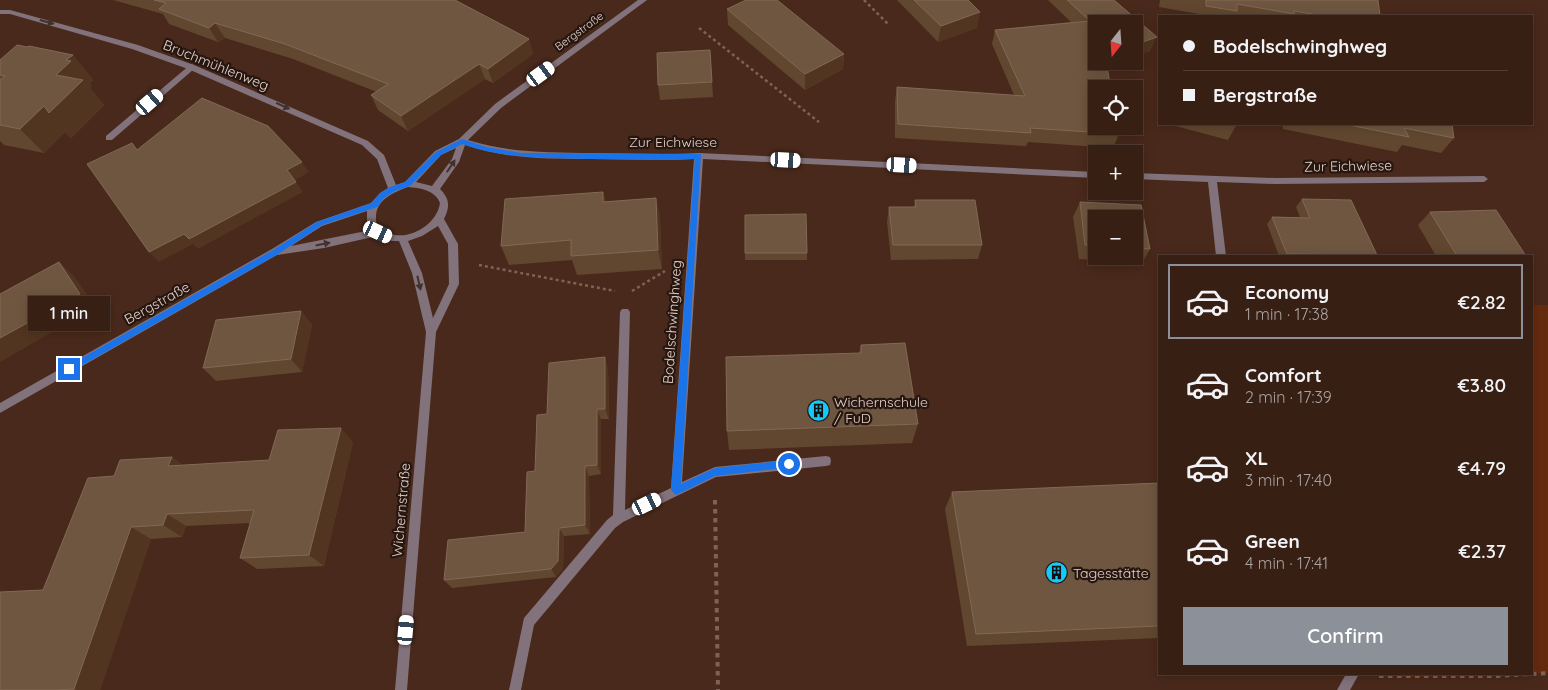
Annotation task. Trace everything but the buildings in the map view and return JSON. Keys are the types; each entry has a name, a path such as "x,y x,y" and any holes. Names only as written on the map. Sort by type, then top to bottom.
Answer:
{"street":[{"name":"Bergstraße","path":"408,184 438,153 462,141 498,106 644,0"},
{"name":"Bruchmühlenweg","path":"0,12 10,12 135,47 191,67 365,143 381,157 393,189"},
{"path":"109,138 191,67"},
{"name":"Bergstraße","path":"0,408 275,252 319,224 374,205 382,196 393,189 408,184 423,184 435,189 456,160 462,141"},
{"name":"Zur Eichwiese","path":"462,141 485,150 521,155 670,158 699,156 1088,175"},
{"name":"Bodelschwinghweg","path":"676,490 699,156"},
{"name":"Zur Eichwiese","path":"1143,176 1212,180 1484,179"},
{"path":"1212,180 1221,255"},
{"path":"402,238 416,235 430,228 439,219 444,209 443,198 435,189"},
{"path":"374,205 371,214 372,224 378,232"},
{"name":"Wichernstraße","path":"430,332 454,284 453,244 439,219"},
{"name":"Bergstraße","path":"275,252 378,232 402,238"},
{"name":"Wichernstraße","path":"401,690 430,332 417,273 402,238"},
{"path":"619,518 625,312"},
{"path":"515,690 528,622 611,524 619,518 715,472 826,461"},
{"path":"1343,690 1352,675"}],"path":[{"path":"864,0 889,25"},
{"path":"699,28 820,122"},
{"path":"487,265 628,294 671,267"},
{"path":"625,312 628,294"},
{"path":"715,472 718,690"},
{"path":"1533,674 1548,673"},
{"path":"1374,675 1416,677 1515,675"}],"shaded area":[{"path":"1533,305 1548,305 1548,673 1533,674"},
{"path":"1396,675 1514,675 1497,676 1397,677"}],"place":[{"name":"Wichernschule / FuD","path":"818,410"},
{"name":"Tagesstätte","path":"1057,573"}],"route":[{"path":"69,369 275,252 319,224 374,205 382,196 393,189 408,184 438,153 462,141 485,150 521,155 670,158 699,156 676,490 715,472 789,464"}]}
